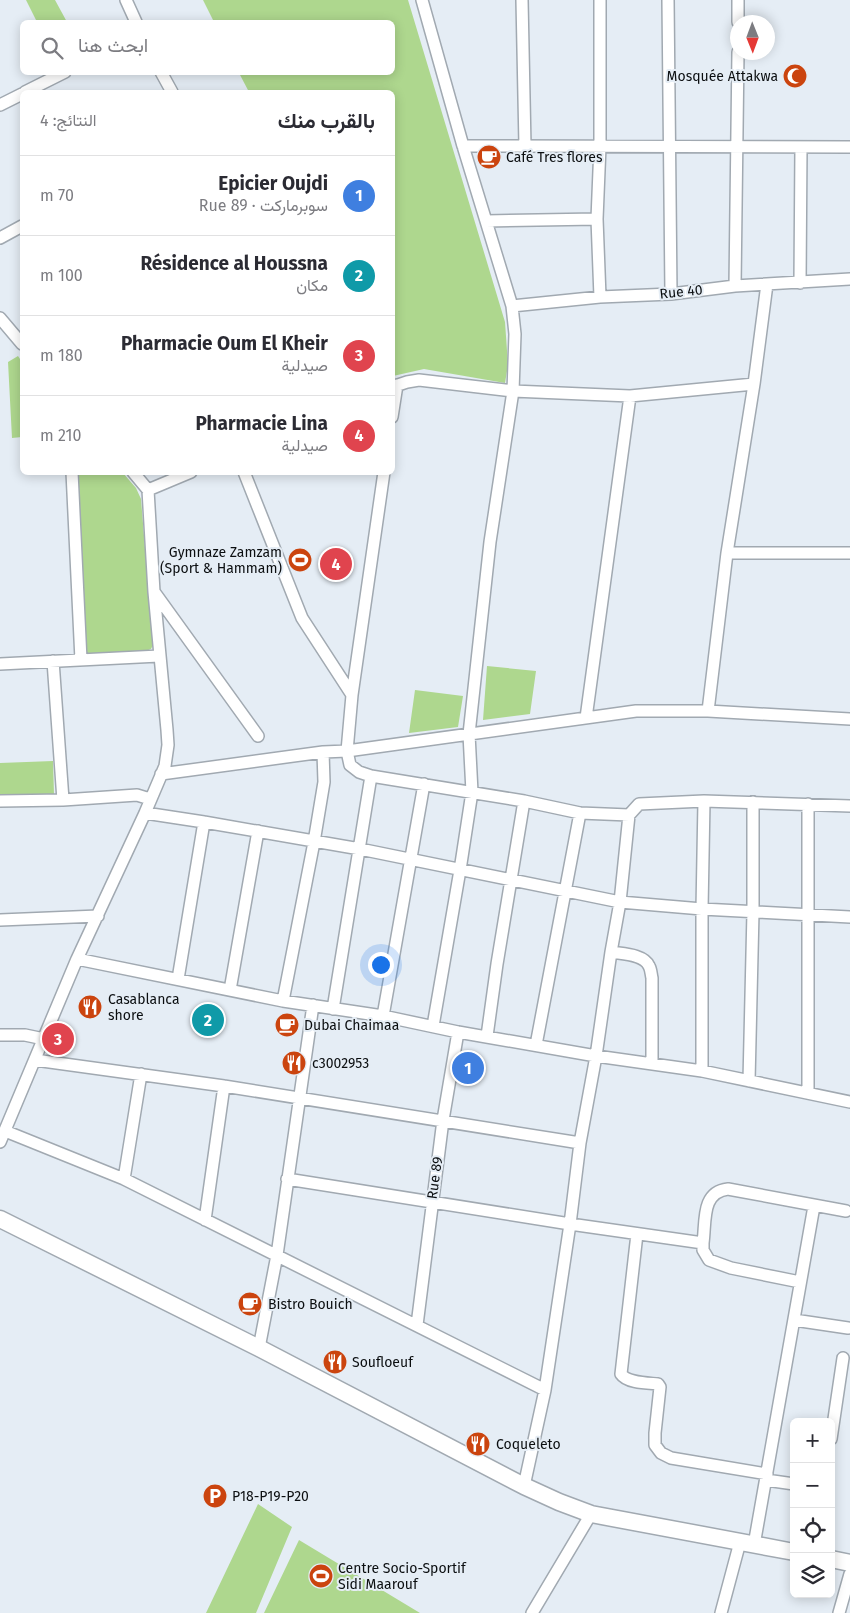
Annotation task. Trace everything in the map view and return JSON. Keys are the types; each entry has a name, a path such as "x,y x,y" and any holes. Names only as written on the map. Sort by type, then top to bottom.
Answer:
{"street":[{"path":"126,0 135,20"},
{"path":"422,0 463,146 512,306 515,334 513,390 490,542 469,734 472,792 433,1026"},
{"path":"522,0 525,146"},
{"path":"600,0 600,146 597,219 600,298"},
{"path":"668,0 670,294"},
{"path":"738,0 738,15"},
{"path":"735,286 738,60"},
{"path":"30,90 59,75"},
{"path":"163,75 171,90"},
{"path":"0,105 20,95"},
{"path":"463,146 850,147"},
{"path":"800,283 801,147"},
{"path":"486,221 597,219"},
{"path":"0,238 20,227"},
{"name":"Rue 40","path":"512,306 670,294 735,286 850,279"},
{"path":"708,711 727,553 754,384 767,284"},
{"path":"0,318 20,342"},
{"path":"395,386 419,380 513,390 630,396 754,384"},
{"path":"586,718 630,396"},
{"path":"72,475 81,660"},
{"path":"0,1142 77,959 165,766 168,738 159,656 148,490 136,475"},
{"path":"148,490 184,475"},
{"path":"245,475 302,618 352,695"},
{"path":"384,475 352,695 347,751 350,765 359,772 372,776 524,801 580,813 629,815"},
{"path":"727,553 850,553"},
{"path":"154,592 258,736"},
{"path":"0,664 159,656"},
{"path":"53,661 63,800"},
{"path":"161,774 645,711 708,711 850,718"},
{"path":"283,1001 324,782 323,752"},
{"path":"333,1008 372,776"},
{"path":"383,1016 424,784"},
{"path":"0,801 63,800 136,795 150,799"},
{"path":"487,1036 496,964 524,801"},
{"path":"702,1072 704,801"},
{"path":"524,1486 545,1390 580,1143 596,1056 620,902 629,815 639,804 704,801 850,806"},
{"path":"749,1081 753,912 753,802"},
{"path":"808,804 808,1094"},
{"path":"145,813 360,849 620,902 850,918"},
{"path":"536,1045 580,813"},
{"path":"178,979 204,822"},
{"path":"230,990 258,831"},
{"path":"0,920 98,916"},
{"path":"611,952 639,958 646,961 650,967 652,978 652,1063"},
{"path":"77,959 283,1001 383,1016 458,1032 596,1056 652,1063 850,1102"},
{"path":"259,1348 288,1179 313,1005"},
{"name":"Rue 89","path":"416,1325 443,1120 458,1032"},
{"path":"0,1035 25,1035 44,1039"},
{"path":"35,1060 224,1086 580,1143"},
{"path":"124,1179 141,1074"},
{"path":"205,1220 224,1086"},
{"path":"5,1131 124,1179 545,1390"},
{"path":"288,1179 703,1243"},
{"path":"800,1282 731,1268 706,1257 703,1243 708,1201 714,1193 722,1190 736,1190 814,1206 846,1210"},
{"path":"720,1613 747,1544 766,1477 814,1206"},
{"path":"0,1219 259,1348 524,1486 559,1502 591,1514 790,1551"},
{"path":"636,1234 621,1374 627,1380 658,1384 660,1387 655,1433 657,1450 671,1458 790,1483"},
{"path":"794,1320 848,1328"},
{"path":"834,1418 843,1358"},
{"path":"532,1613 591,1514"},
{"path":"835,1560 850,1563"},
{"path":"839,1613 850,1574"}],"green space":[{"path":"26,0 55,0 66,20 36,20"},
{"path":"203,0 408,0 505,322 508,365 505,383 424,369 395,376 395,90 248,90 240,75 395,75 395,20 213,20"},
{"path":"18,356 20,359 20,437 12,438 8,362"},
{"path":"77,475 125,475 136,488 141,499 153,645 151,649 146,651 87,654"},
{"path":"487,666 536,671 530,714 483,720"},
{"path":"415,690 463,696 458,727 409,733"},
{"path":"53,761 54,794 0,795 0,763"},
{"path":"258,1504 292,1527 256,1613 206,1613"},
{"name":"Centre Socio-Sportif Sidi Maarouf","path":"299,1540 420,1613 264,1613"}],"place":[{"name":"Mosquée Attakwa","path":"795,76"},
{"name":"Café Tres flores","path":"489,157"},
{"name":"Gymnaze Zamzam (Sport & Hammam)","path":"300,560"},
{"name":"Pharmacie Lina","path":"336,564"},
{"name":"Casablanca shore","path":"90,1007"},
{"name":"Résidence al Houssna","path":"208,1020"},
{"name":"Dubai Chaimaa","path":"287,1025"},
{"name":"Pharmacie Oum El Kheir","path":"58,1039"},
{"name":"c3002953","path":"294,1063"},
{"name":"Epicier Oujdi","path":"468,1068"},
{"name":"Bistro Bouich","path":"250,1304"},
{"name":"Soufloeuf","path":"335,1362"},
{"name":"Coqueleto","path":"478,1444"},
{"name":"P18-P19-P20","path":"215,1496"},
{"name":"Centre Socio-Sportif Sidi Maarouf","path":"321,1576"}]}
